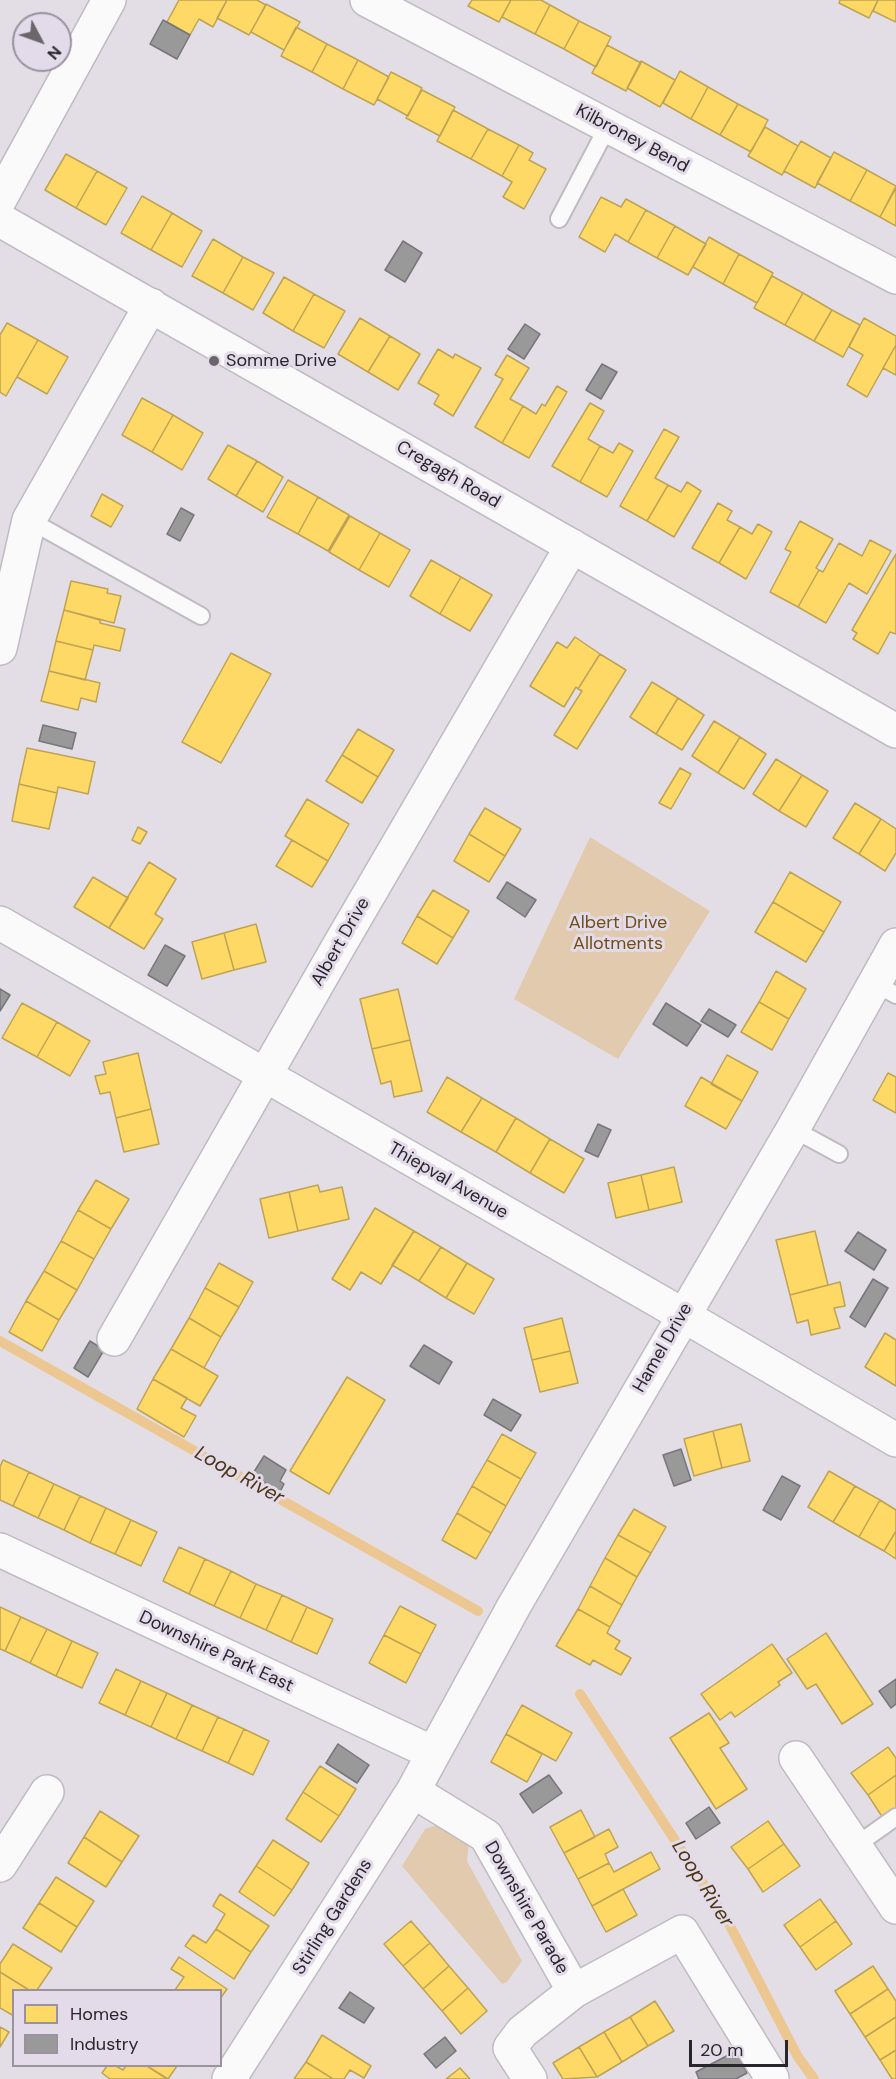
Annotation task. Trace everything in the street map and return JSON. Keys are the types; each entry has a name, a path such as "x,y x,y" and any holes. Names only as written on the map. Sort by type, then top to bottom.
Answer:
{"street":[{"path":"0,199 109,0"},
{"name":"Kilbroney Bend","path":"367,0 896,277"},
{"name":"Cregagh Road","path":"0,220 896,731"},
{"path":"0,648 29,520 151,305"},
{"name":"Albert Drive","path":"114,1339 572,546"},
{"name":"Thiepval Avenue","path":"0,923 896,1440"},
{"name":"Hamel Drive","path":"433,1753 514,1606 792,1129 885,989 896,945"},
{"name":"Downshire Park East","path":"0,1550 433,1753"},
{"name":"Stirling Gardens","path":"229,2079 413,1791 433,1753"},
{"path":"796,1758 896,1907"},
{"name":"Downshire Parade","path":"413,1791 486,1836 574,1991"},
{"path":"0,1865 47,1792"},
{"name":"Downshire Parade","path":"530,2079 510,2048 522,2032 574,1991 682,1932 771,2079"}],"lane":[{"path":"559,219 608,126"},
{"path":"29,520 201,616"},
{"path":"792,1129 839,1154"},
{"path":"855,1846 896,1817"}],"green space":[{"name":"Albert Drive Allotments","path":"590,837 710,911 618,1059 514,999"},
{"path":"437,1825 453,1829 469,1840 467,1861 522,1961 507,1982 502,1984 402,1866 425,1829"}],"building: Homes":[{"path":"179,0 227,0 213,27 199,19 190,35 167,22"},
{"path":"227,0 257,0 266,5 249,35 217,18"},
{"path":"472,0 511,0 499,22 468,6"},
{"path":"511,0 541,0 550,5 535,34 502,17"},
{"path":"840,0 878,0 869,18 839,3"},
{"path":"878,0 896,0 896,22 873,11"},
{"path":"266,4 300,22 284,50 251,32"},
{"path":"550,5 579,21 564,49 535,34"},
{"path":"579,21 611,37 596,67 564,49"},
{"path":"296,27 327,44 312,72 281,56"},
{"path":"327,44 358,60 343,89 312,72"},
{"path":"607,45 641,63 626,91 592,73"},
{"path":"358,60 389,77 374,105 343,89"},
{"path":"641,61 675,80 660,107 627,88"},
{"path":"680,71 708,87 691,119 663,103"},
{"path":"391,72 422,88 408,116 377,99"},
{"path":"708,87 738,104 720,135 691,119"},
{"path":"422,90 455,107 440,136 406,118"},
{"path":"738,104 768,120 751,152 720,135"},
{"path":"453,110 488,129 471,159 437,141"},
{"path":"765,127 798,146 782,175 748,156"},
{"path":"488,129 519,145 502,176 471,159"},
{"path":"801,141 831,158 815,188 784,171"},
{"path":"519,145 533,153 529,160 546,169 524,209 503,197 512,182 502,176"},
{"path":"834,152 867,170 850,201 817,183"},
{"path":"66,154 97,171 76,208 45,190"},
{"path":"867,170 896,186 880,217 850,201"},
{"path":"97,171 127,188 106,225 76,208"},
{"path":"896,188 896,226 880,217"},
{"path":"142,196 172,213 151,250 121,233"},
{"path":"601,197 621,207 626,199 646,210 628,242 615,234 605,252 579,237"},
{"path":"646,210 675,226 657,258 628,242"},
{"path":"172,213 202,231 182,267 151,250"},
{"path":"675,226 706,244 688,275 657,258"},
{"path":"709,237 739,254 723,284 693,267"},
{"path":"213,239 243,257 223,293 192,276"},
{"path":"739,254 773,273 757,303 723,284"},
{"path":"243,257 274,273 253,310 223,293"},
{"path":"772,276 803,293 785,325 754,308"},
{"path":"284,277 314,294 293,331 263,313"},
{"path":"803,293 832,310 814,341 785,325"},
{"path":"314,294 345,311 324,348 293,331"},
{"path":"832,310 860,325 843,357 814,341"},
{"path":"360,318 390,336 368,372 338,354"},
{"path":"864,318 896,336 896,345 867,397 847,385 863,355 849,347"},
{"path":"7,323 38,340 6,396 0,392 0,335"},
{"path":"390,336 420,354 398,390 368,372"},
{"path":"38,340 68,357 47,394 17,377"},
{"path":"896,345 896,375 883,368"},
{"path":"438,349 453,358 455,354 481,368 453,416 434,404 439,395 418,383"},
{"path":"507,355 529,368 510,399 523,406 502,443 475,427 503,379 495,375"},
{"path":"557,386 567,392 529,458 502,443 523,406 536,414 542,404 545,406"},
{"path":"142,398 173,415 152,452 122,435"},
{"path":"590,403 604,411 588,439 600,446 580,482 552,466"},
{"path":"173,415 203,433 182,470 152,452"},
{"path":"664,429 679,437 655,478 668,485 647,521 620,506"},
{"path":"619,443 633,451 607,497 580,482 600,446 613,453"},
{"path":"228,445 257,461 236,496 208,479"},
{"path":"257,461 283,477 263,512 236,496"},
{"path":"288,480 318,497 298,534 267,517"},
{"path":"687,482 701,491 674,537 647,521 668,485 681,492"},
{"path":"102,494 123,506 111,527 91,516"},
{"path":"318,497 349,515 328,551 298,534"},
{"path":"718,503 732,511 727,520 740,527 719,563 692,548"},
{"path":"350,516 380,533 359,570 329,552"},
{"path":"800,521 833,539 816,568 819,570 798,607 770,592 791,552 785,549"},
{"path":"758,524 772,532 746,579 719,563 740,527 752,534"},
{"path":"380,533 410,550 389,587 359,570"},
{"path":"870,540 891,551 867,594 849,583 826,623 798,607 819,570 823,572 839,543 862,556"},
{"path":"896,554 896,634 890,632 878,654 853,639 857,633 852,630"},
{"path":"431,560 461,577 440,614 410,596"},
{"path":"461,577 492,595 470,631 440,614"},
{"path":"71,581 108,589 107,593 121,596 114,623 64,610"},
{"path":"64,610 125,629 120,651 94,645 93,650 56,641"},
{"path":"575,637 600,654 564,707 530,686 557,642 567,648"},
{"path":"56,641 93,650 85,680 49,671"},
{"path":"231,653 271,674 221,763 182,742"},
{"path":"600,654 626,670 577,749 554,735 582,691 578,689"},
{"path":"49,671 100,683 96,702 81,698 78,710 41,701"},
{"path":"652,682 678,698 656,734 630,717"},
{"path":"678,698 704,715 682,750 656,734"},
{"path":"714,721 740,737 718,773 692,756"},
{"path":"358,729 394,750 378,777 342,755"},
{"path":"740,737 766,754 744,789 718,773"},
{"path":"27,748 95,762 88,794 58,787 57,793 19,784"},
{"path":"342,755 378,777 362,803 326,781"},
{"path":"776,759 802,775 779,811 753,794"},
{"path":"680,768 691,774 671,809 659,803"},
{"path":"802,775 828,791 806,827 779,811"},
{"path":"19,784 57,793 49,829 12,821"},
{"path":"307,799 349,824 328,861 285,836"},
{"path":"855,803 881,819 859,854 833,838"},
{"path":"485,808 521,829 505,856 469,834"},
{"path":"881,819 896,829 896,853 885,871 859,854"},
{"path":"138,827 147,832 140,844 132,840"},
{"path":"469,834 505,856 489,882 454,861"},
{"path":"292,840 328,861 312,887 276,866"},
{"path":"149,862 176,879 155,914 163,919 144,949 109,928"},
{"path":"790,872 841,902 824,932 773,902"},
{"path":"93,877 128,898 109,928 74,907"},
{"path":"433,890 469,911 453,938 417,916"},
{"path":"773,902 824,932 806,962 755,932"},
{"path":"417,916 453,938 437,964 402,943"},
{"path":"256,924 266,962 234,970 224,933"},
{"path":"224,933 234,970 202,979 192,942"},
{"path":"776,971 806,989 789,1019 759,1002"},
{"path":"398,989 410,1040 372,1049 360,999"},
{"path":"759,1002 789,1019 772,1050 741,1032"},
{"path":"22,1003 57,1022 37,1057 2,1038"},
{"path":"57,1022 90,1041 70,1076 37,1057"},
{"path":"410,1040 422,1091 394,1097 391,1081 381,1084 372,1049"},
{"path":"138,1053 151,1109 116,1118 110,1092 100,1094 95,1076 106,1074 103,1062"},
{"path":"727,1055 758,1072 742,1101 711,1084"},
{"path":"888,1073 896,1077 896,1113 873,1100"},
{"path":"447,1077 482,1098 461,1132 427,1112"},
{"path":"701,1077 742,1101 726,1129 685,1106"},
{"path":"482,1098 516,1118 496,1152 461,1132"},
{"path":"151,1109 159,1144 124,1152 116,1118"},
{"path":"516,1118 550,1139 530,1173 496,1152"},
{"path":"550,1139 584,1159 564,1193 530,1173"},
{"path":"674,1167 682,1202 649,1210 641,1175"},
{"path":"641,1175 649,1210 616,1218 608,1183"},
{"path":"96,1180 129,1199 111,1229 78,1210"},
{"path":"318,1185 320,1192 342,1187 349,1219 298,1231 289,1192"},
{"path":"289,1192 298,1231 269,1238 260,1199"},
{"path":"375,1208 414,1231 381,1284 361,1272 350,1290 332,1279"},
{"path":"78,1210 111,1229 94,1259 61,1241"},
{"path":"414,1231 441,1247 419,1281 392,1265"},
{"path":"815,1231 828,1285 790,1295 776,1240"},
{"path":"61,1241 94,1259 77,1290 44,1271"},
{"path":"441,1247 467,1263 446,1298 419,1281"},
{"path":"219,1263 253,1282 239,1307 205,1288"},
{"path":"467,1263 494,1279 474,1314 446,1298"},
{"path":"44,1271 77,1290 59,1320 26,1301"},
{"path":"840,1282 845,1306 834,1308 840,1328 811,1335 808,1320 797,1323 790,1295"},
{"path":"205,1288 239,1307 221,1337 189,1318"},
{"path":"26,1301 59,1320 42,1351 9,1332"},
{"path":"189,1318 221,1337 204,1368 171,1349"},
{"path":"562,1318 570,1351 532,1360 524,1328"},
{"path":"885,1333 896,1340 896,1386 865,1367"},
{"path":"171,1349 218,1376 200,1406 153,1379"},
{"path":"570,1351 578,1383 540,1392 532,1360"},
{"path":"347,1377 385,1400 329,1494 290,1471"},
{"path":"153,1379 187,1398 181,1408 196,1416 184,1437 137,1409"},
{"path":"741,1424 750,1461 722,1468 713,1431"},
{"path":"713,1431 722,1468 694,1476 684,1439"},
{"path":"502,1434 536,1453 521,1479 487,1460"},
{"path":"3,1460 29,1472 13,1506 0,1500 0,1467"},
{"path":"487,1460 521,1479 506,1506 472,1486"},
{"path":"829,1471 855,1486 833,1522 808,1507"},
{"path":"29,1472 54,1484 38,1518 13,1506"},
{"path":"54,1484 80,1496 64,1530 38,1518"},
{"path":"472,1486 506,1506 491,1533 457,1513"},
{"path":"855,1486 880,1500 859,1537 833,1522"},
{"path":"80,1496 106,1508 90,1543 64,1530"},
{"path":"880,1500 896,1510 896,1531 884,1551 859,1537"},
{"path":"106,1508 131,1520 115,1554 90,1543"},
{"path":"634,1509 666,1527 651,1553 618,1535"},
{"path":"457,1513 491,1533 476,1559 442,1540"},
{"path":"131,1520 157,1532 141,1566 115,1554"},
{"path":"896,1531 896,1559 884,1551"},
{"path":"618,1535 651,1553 637,1577 605,1558"},
{"path":"179,1547 205,1559 189,1594 163,1581"},
{"path":"605,1558 637,1577 622,1605 590,1586"},
{"path":"205,1559 231,1571 214,1606 189,1594"},
{"path":"231,1571 256,1584 240,1618 214,1606"},
{"path":"256,1584 282,1595 266,1630 240,1618"},
{"path":"590,1586 622,1605 610,1627 578,1609"},
{"path":"282,1595 307,1607 291,1642 266,1630"},
{"path":"400,1606 436,1625 421,1654 384,1635"},
{"path":"0,1607 21,1617 5,1651 0,1649"},
{"path":"307,1607 333,1619 317,1654 291,1642"},
{"path":"578,1609 610,1627 607,1633 620,1641 615,1649 631,1658 621,1675 593,1660 590,1665 556,1646"},
{"path":"21,1617 47,1629 30,1663 5,1651"},
{"path":"47,1629 72,1641 56,1676 30,1663"},
{"path":"826,1633 873,1704 842,1724 816,1684 807,1689 787,1659"},
{"path":"384,1635 421,1654 406,1683 369,1663"},
{"path":"72,1641 98,1653 82,1688 56,1676"},
{"path":"772,1644 792,1673 778,1682 780,1685 735,1717 731,1712 720,1720 701,1694"},
{"path":"116,1669 141,1681 125,1715 99,1703"},
{"path":"141,1681 167,1693 151,1727 125,1715"},
{"path":"167,1693 192,1705 176,1739 151,1727"},
{"path":"192,1705 218,1717 202,1751 176,1739"},
{"path":"522,1705 572,1733 556,1761 506,1734"},
{"path":"709,1713 729,1743 720,1748 747,1789 716,1809 670,1738"},
{"path":"218,1717 244,1729 228,1763 202,1751"},
{"path":"244,1729 269,1741 253,1775 228,1763"},
{"path":"506,1734 542,1754 527,1782 491,1762"},
{"path":"888,1747 896,1758 896,1775 868,1795 851,1773"},
{"path":"320,1766 356,1789 339,1816 303,1792"},
{"path":"896,1775 896,1809 883,1818 868,1795"},
{"path":"303,1792 339,1816 321,1842 286,1819"},
{"path":"581,1810 595,1837 564,1853 550,1827"},
{"path":"100,1811 139,1836 122,1862 84,1837"},
{"path":"768,1821 784,1844 748,1869 731,1847"},
{"path":"609,1829 618,1847 605,1854 609,1863 578,1879 564,1853"},
{"path":"84,1837 122,1862 106,1887 68,1863"},
{"path":"273,1840 309,1863 292,1890 256,1866"},
{"path":"784,1844 800,1866 763,1892 748,1869"},
{"path":"651,1852 660,1869 592,1906 578,1879 609,1863 614,1872"},
{"path":"256,1866 292,1890 274,1916 239,1892"},
{"path":"56,1877 94,1901 77,1927 39,1903"},
{"path":"623,1889 637,1915 606,1932 592,1906"},
{"path":"220,1894 269,1926 251,1952 216,1929 225,1914 213,1906"},
{"path":"820,1899 836,1921 800,1947 784,1925"},
{"path":"39,1903 77,1927 61,1952 23,1928"},
{"path":"411,1921 430,1943 403,1966 384,1944"},
{"path":"836,1921 852,1944 816,1970 800,1947"},
{"path":"216,1929 251,1952 234,1979 185,1946 193,1935 206,1943"},
{"path":"430,1943 449,1966 423,1989 403,1966"},
{"path":"13,1944 52,1968 38,1989 27,1989 0,1972 0,1964"},
{"path":"179,1957 227,1989 222,1996 222,1989 176,1989 184,1977 171,1969"},
{"path":"449,1966 468,1988 442,2011 423,1989"},
{"path":"873,1966 888,1989 850,2014 835,1991"},
{"path":"0,1972 27,1989 12,1989 12,2015 0,2008"},
{"path":"468,1988 487,2011 461,2034 442,2011"},
{"path":"888,1989 896,2001 896,2017 865,2037 850,2014"},
{"path":"655,2001 674,2031 648,2046 630,2017"},
{"path":"630,2017 648,2046 622,2062 604,2032"},
{"path":"896,2017 896,2050 880,2060 865,2037"},
{"path":"0,2027 9,2032 0,2047"},
{"path":"604,2032 622,2062 597,2077 579,2047"},
{"path":"322,2035 371,2066 364,2078 350,2070 344,2079 333,2079 306,2062"},
{"path":"579,2047 597,2077 563,2079 553,2063"},
{"path":"896,2050 896,2079 892,2079 880,2060"},
{"path":"306,2062 333,2079 294,2079"},
{"path":"106,2067 118,2067 123,2070 125,2067 149,2067 167,2079 110,2079 102,2073"},
{"path":"149,2067 176,2067 168,2079"},
{"path":"460,2068 470,2079 446,2079"}],"building: Industry":[{"path":"163,20 190,35 177,59 150,44"},
{"path":"403,241 422,253 405,282 385,270"},
{"path":"525,324 540,334 524,359 508,349"},
{"path":"602,364 617,372 601,399 586,390"},
{"path":"181,508 194,515 180,541 167,534"},
{"path":"43,725 76,733 72,749 39,741"},
{"path":"507,882 536,900 525,917 497,898"},
{"path":"165,945 185,956 167,986 148,975"},
{"path":"0,989 10,995 0,1011"},
{"path":"666,1003 701,1025 687,1046 653,1024"},
{"path":"709,1009 736,1025 728,1037 701,1021"},
{"path":"598,1124 611,1130 598,1157 585,1151"},
{"path":"858,1232 886,1250 874,1270 845,1251"},
{"path":"873,1279 888,1288 865,1327 850,1317"},
{"path":"90,1341 104,1350 88,1377 74,1368"},
{"path":"424,1345 452,1362 439,1384 410,1366"},
{"path":"493,1399 521,1415 511,1431 484,1415"},
{"path":"681,1449 691,1480 674,1486 663,1455"},
{"path":"264,1456 286,1470 280,1481 284,1484 280,1492 252,1475"},
{"path":"782,1476 800,1486 781,1520 763,1510"},
{"path":"896,1679 896,1704 891,1708 879,1691"},
{"path":"338,1744 369,1765 357,1783 326,1763"},
{"path":"549,1775 562,1793 533,1813 520,1794"},
{"path":"709,1807 720,1823 696,1839 686,1823"},
{"path":"350,1992 374,2008 364,2023 339,2008"},
{"path":"445,2037 456,2051 436,2068 424,2054"},
{"path":"736,2051 747,2073 736,2079 699,2079 696,2072"}],"waterway":[{"name":"Loop River","path":"0,1341 478,1611"},
{"name":"Loop River","path":"580,1694 728,1922 798,2057 814,2079"}],"place":[{"name":"Somme Drive","path":"214,361"}]}
